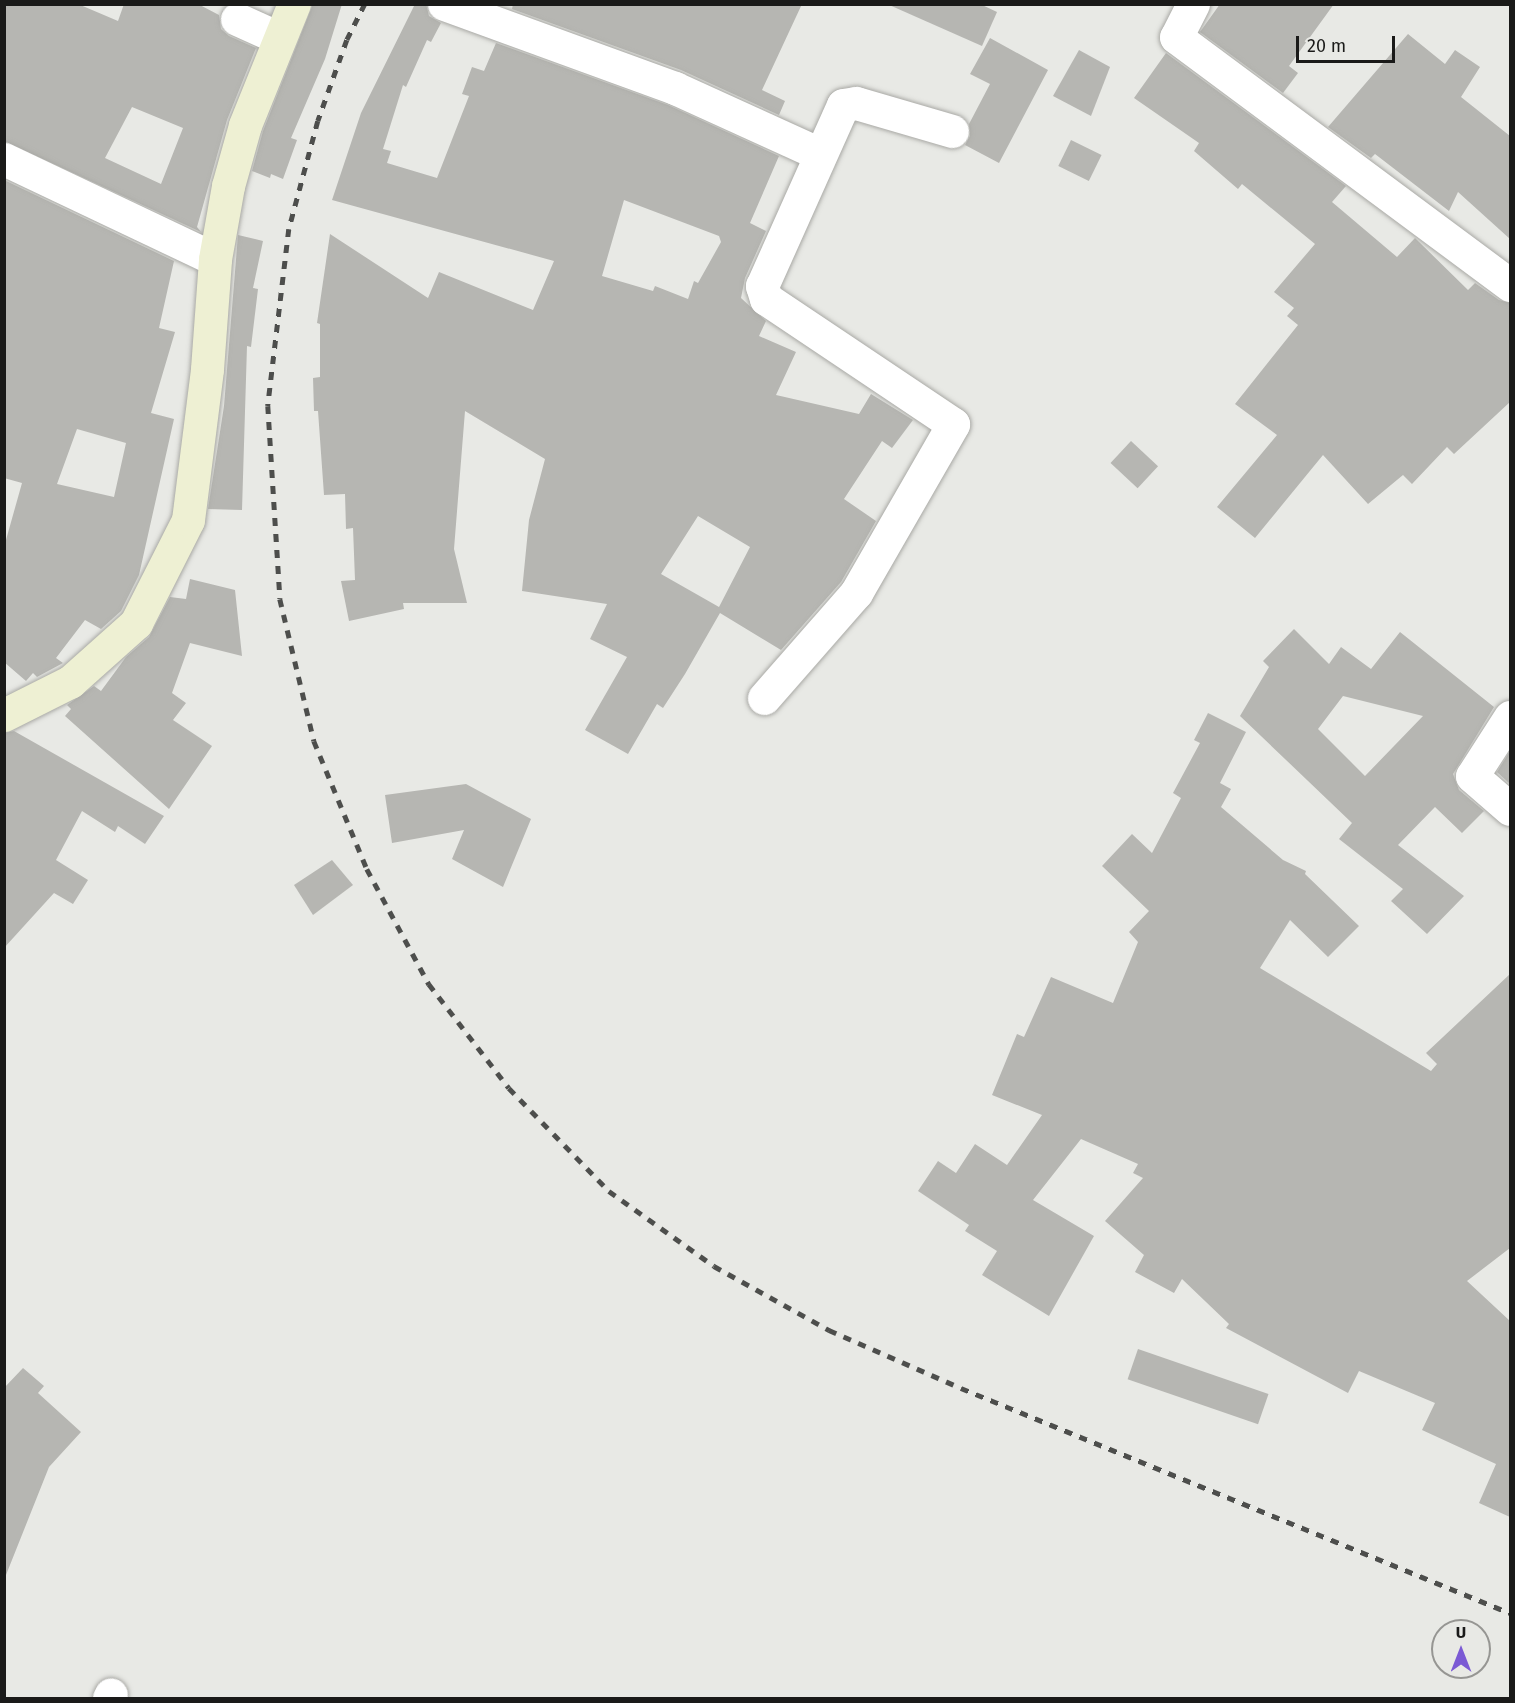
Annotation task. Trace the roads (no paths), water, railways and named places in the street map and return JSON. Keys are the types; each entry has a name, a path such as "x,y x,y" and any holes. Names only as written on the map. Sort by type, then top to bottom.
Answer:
{"street":[{"path":"4,716 70,682 113,646 135,623 177,548 188,520 195,481 215,259 228,186 245,125 294,4"},
{"path":"444,4 675,88 820,154"},
{"path":"1193,4 1176,37 1510,285"},
{"path":"237,19 279,38"},
{"path":"764,698 856,593 953,428 952,421 763,296 762,286 840,111 848,102 952,131"},
{"path":"4,159 215,259"},
{"path":"1510,717 1472,776 1510,809"}],"railway":[{"path":"365,4 347,40 318,121 289,229 268,406 280,599 314,741 367,869 429,984 509,1088 609,1191 714,1266 829,1330 961,1388 1510,1613"}]}
